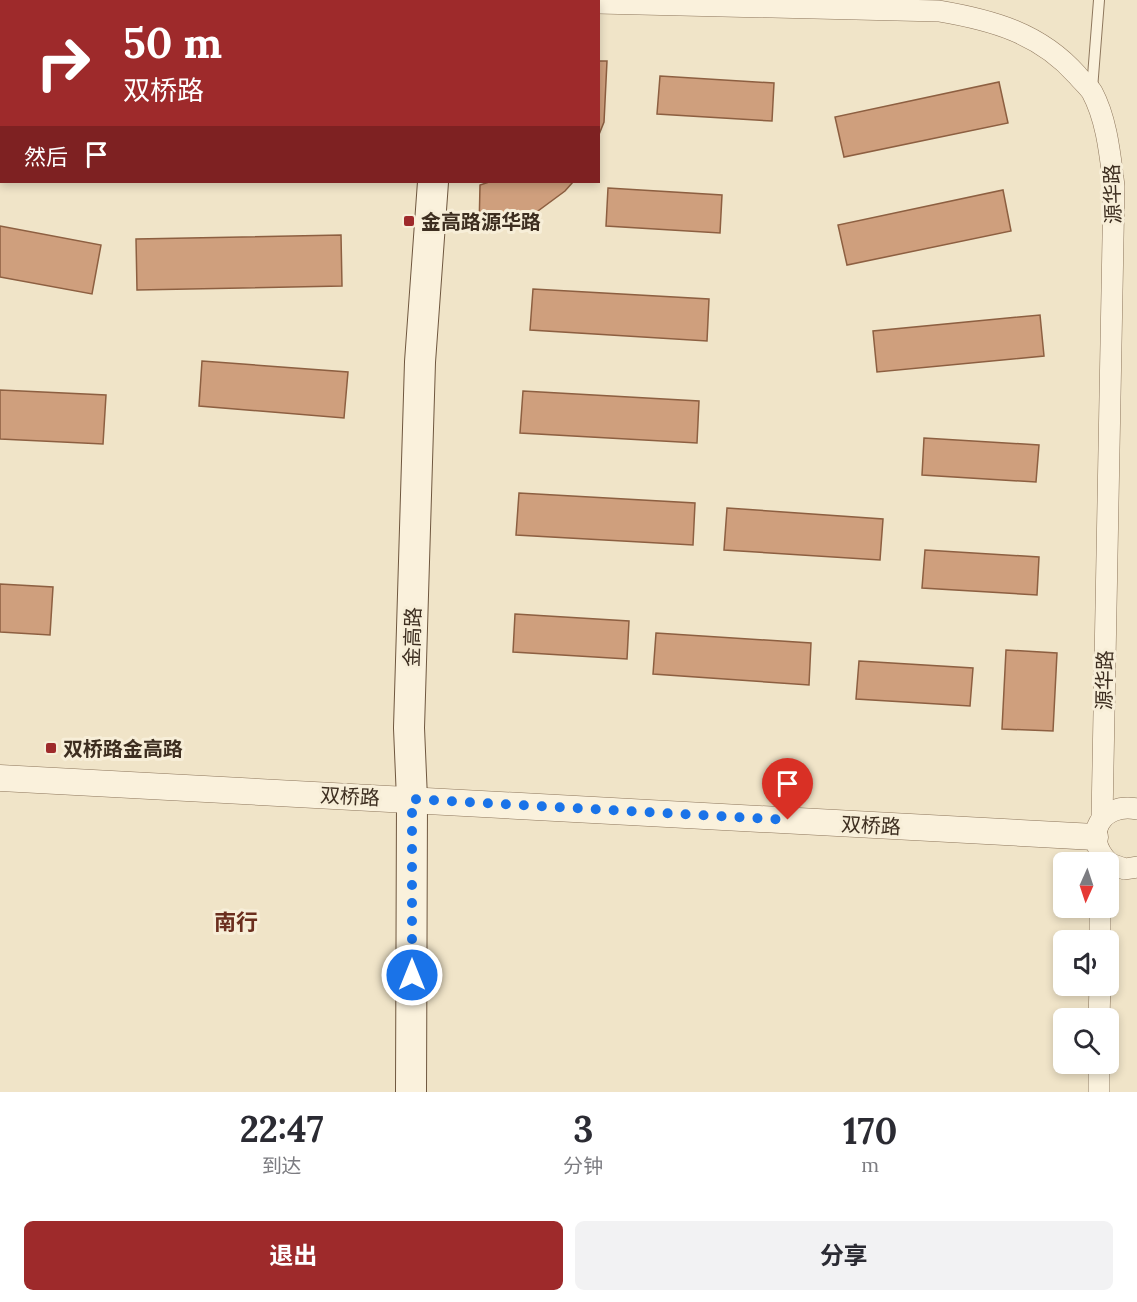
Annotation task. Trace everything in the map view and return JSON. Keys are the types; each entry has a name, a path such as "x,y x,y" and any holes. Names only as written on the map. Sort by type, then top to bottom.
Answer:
{"main road":[{"name":"金高路","path":"411,1092 412,799 409,728 420,362 432,183"}],"street":[{"name":"源华路","path":"600,3 939,11 987,19 1025,34 1061,57 1091,92 1108,136 1114,186 1102,850"},
{"name":"双桥路","path":"0,778 412,799 1102,850"},
{"path":"1137,809 1118,808 1102,850 1125,869 1137,867"},
{"path":"1099,1074 1099,1092"}],"lane":[{"path":"1091,92 1099,0"}],"building":[{"path":"600,61 607,61 604,122 600,132"},
{"path":"660,76 774,83 772,121 657,114"},
{"path":"999,82 1008,123 844,157 835,117"},
{"path":"486,183 572,183 565,191 527,219 479,231 480,185"},
{"path":"608,188 722,195 720,233 606,226"},
{"path":"1003,190 1011,231 847,265 838,225"},
{"path":"0,226 101,245 92,294 0,277"},
{"path":"341,235 342,286 137,290 136,239"},
{"path":"533,289 709,299 707,341 530,330"},
{"path":"1040,315 1044,356 877,372 873,331"},
{"path":"202,361 348,372 344,418 199,406"},
{"path":"0,390 106,395 103,444 0,439"},
{"path":"523,391 699,401 697,443 520,433"},
{"path":"924,438 1039,445 1036,482 922,475"},
{"path":"519,493 695,503 693,545 516,535"},
{"path":"727,508 883,519 880,560 724,550"},
{"path":"925,550 1039,557 1037,595 922,588"},
{"path":"0,584 53,587 50,635 0,632"},
{"path":"515,614 629,621 627,659 513,652"},
{"path":"656,633 811,643 809,685 653,674"},
{"path":"1006,650 1057,653 1053,731 1002,729"},
{"path":"859,661 973,668 970,706 856,699"}],"place":[{"name":"金高路源华路","path":"409,221"},
{"name":"双桥路金高路","path":"51,748"}],"district":[{"name":"南行","path":"236,922"}],"route":[{"path":"412,975 412,799 788,820"}]}
